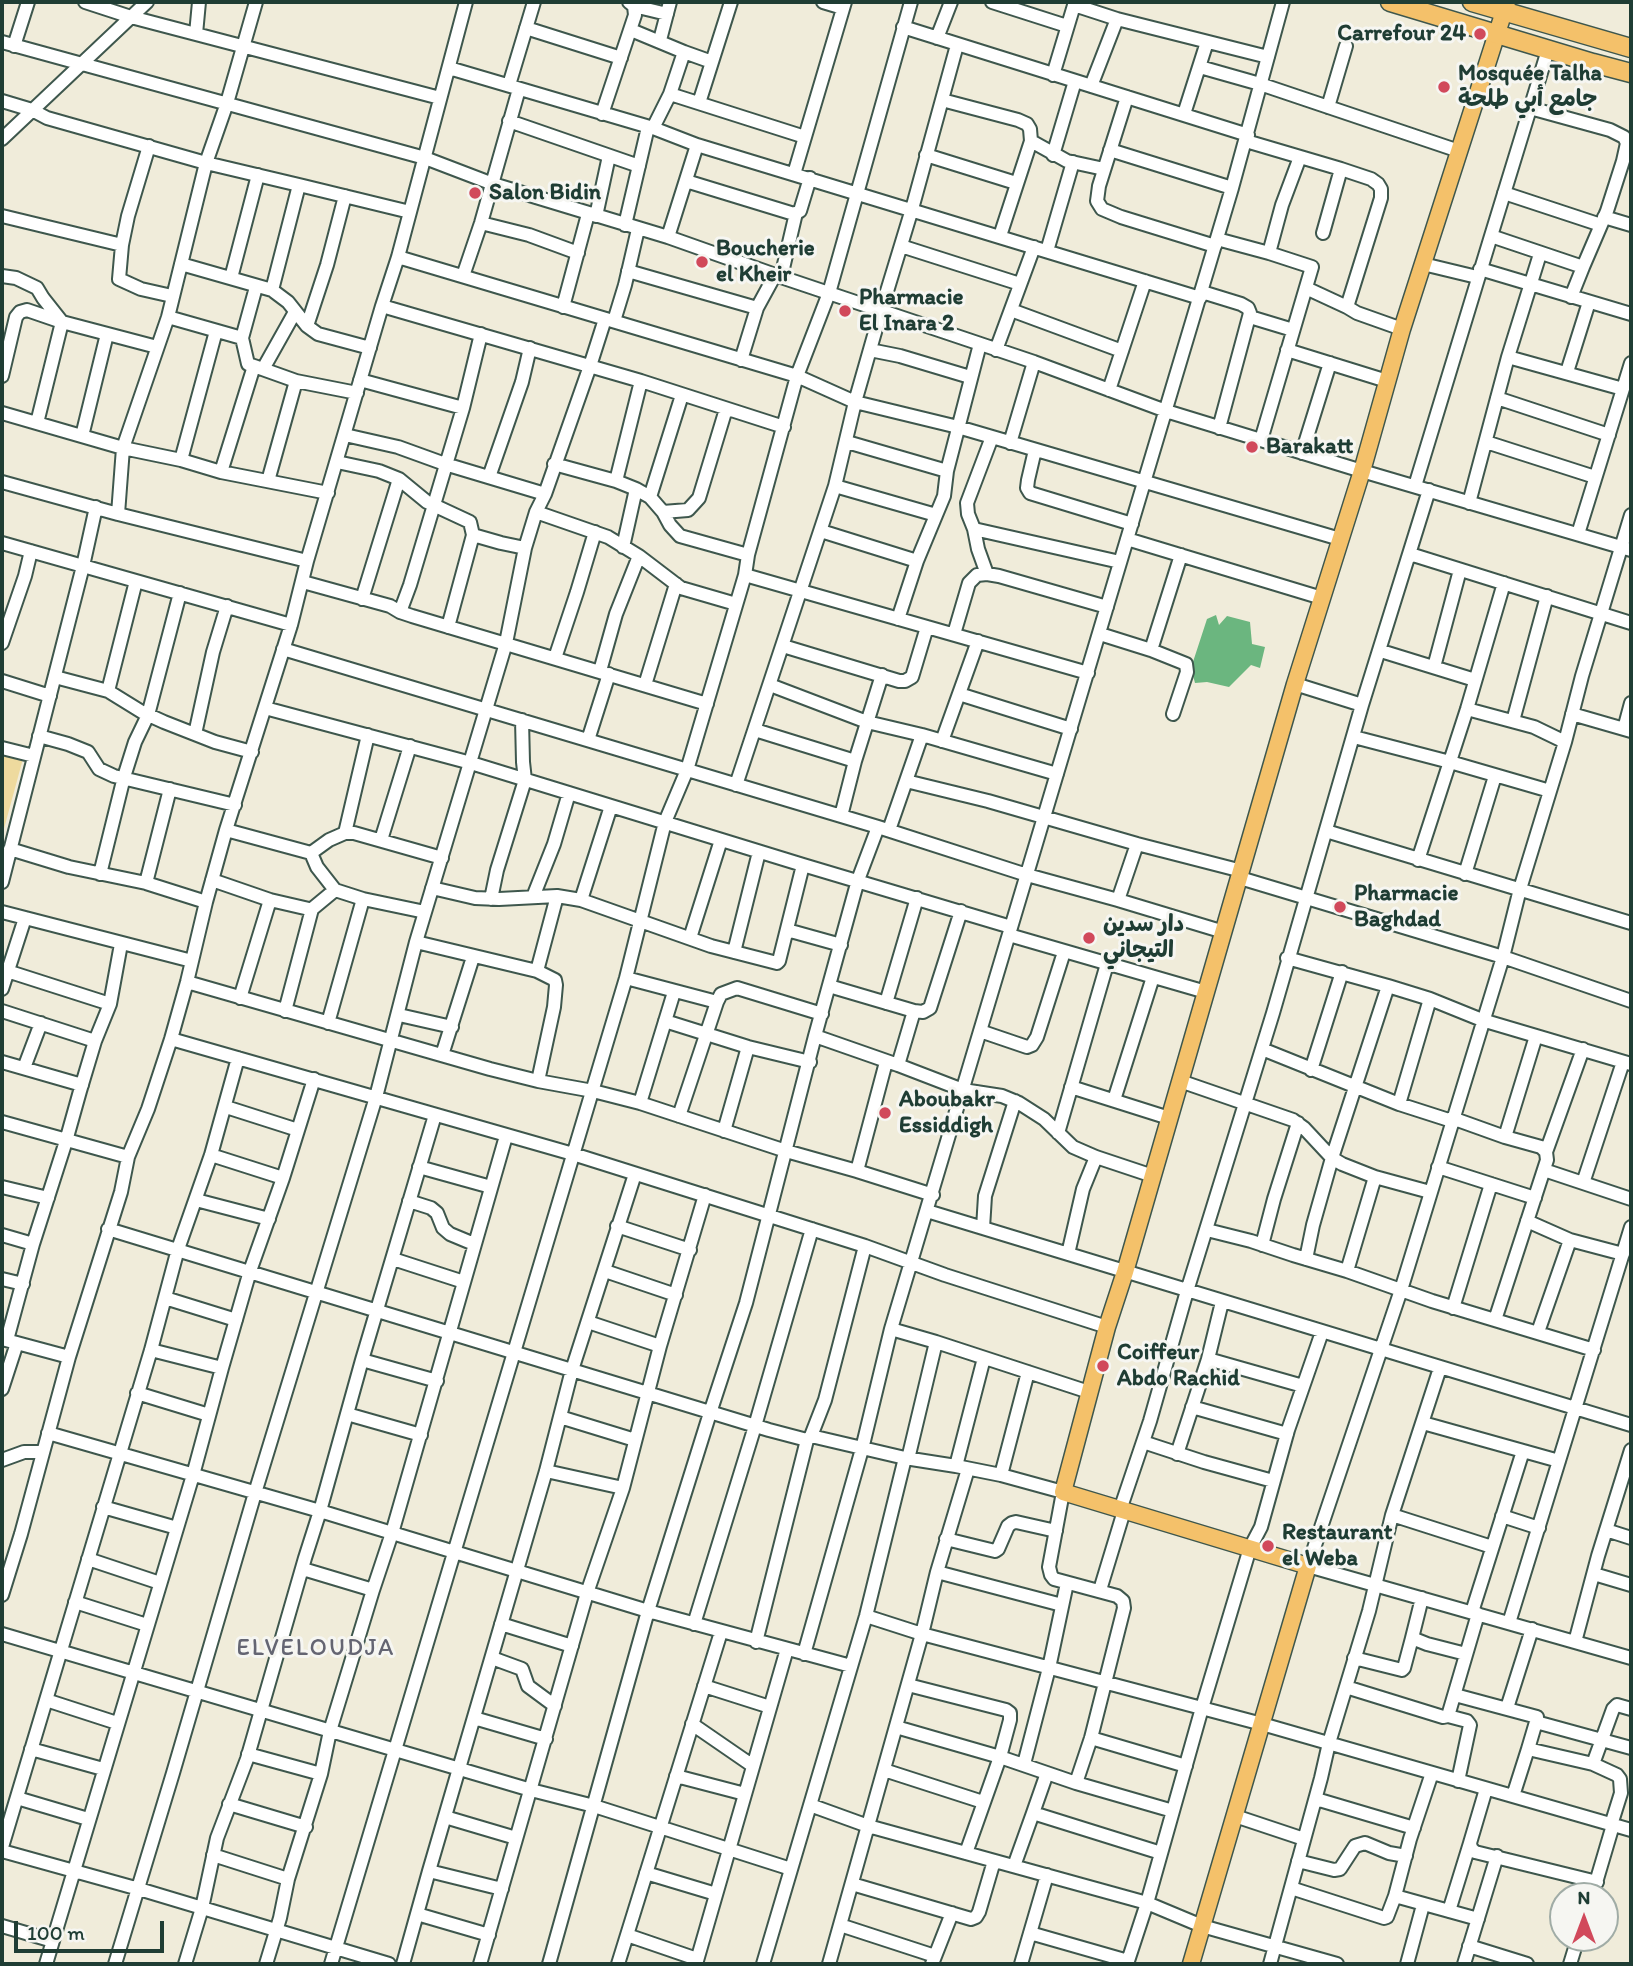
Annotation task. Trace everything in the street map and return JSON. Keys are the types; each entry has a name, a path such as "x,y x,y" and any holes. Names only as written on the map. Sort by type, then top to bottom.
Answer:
{"highway":[{"path":"1391,2 1631,73"},
{"path":"1472,2 1505,7 1631,48"}],"main road":[{"path":"1191,1964 1308,1566 1063,1492 1107,1327 1295,684 1362,471 1402,329 1505,7"}],"street":[{"path":"28,2 8,44 425,158 493,184 668,237 1034,362 1166,411 1626,549"},
{"path":"90,2 131,17 440,98"},
{"path":"3,141 32,110 147,2"},
{"path":"196,34 199,2"},
{"path":"118,514 123,448 168,317 206,163 228,103 256,2"},
{"path":"2,1595 69,1357 121,1192 128,1157 148,1109 171,1039 226,830 291,625 307,561 411,212 466,2"},
{"path":"463,276 493,184 534,2"},
{"path":"699,103 731,2"},
{"path":"794,174 844,5 823,2"},
{"path":"331,1964 593,1091 626,978 665,822 687,770 745,575 748,555 797,376 829,293 911,2"},
{"path":"937,38 951,2"},
{"path":"992,2 1067,26"},
{"path":"804,1654 862,1449 891,1329 1201,295 1283,2"},
{"path":"1053,75 1074,3 1117,19 1268,57"},
{"path":"602,114 635,15 631,4 668,8 660,40"},
{"path":"1091,86 1117,19"},
{"path":"903,27 957,46 1184,114 1378,184 1381,198 1347,306"},
{"path":"526,28 621,58"},
{"path":"631,30 712,62"},
{"path":"1184,114 1207,42"},
{"path":"736,785 835,486 855,402 957,46"},
{"path":"1328,107 1346,46"},
{"path":"1415,486 1548,50"},
{"path":"115,1964 376,1097 416,942 506,643 525,548 590,366 628,271 639,166 650,128 670,94 684,52"},
{"path":"1200,67 1460,150"},
{"path":"449,68 1145,281 1248,308 1250,317 1219,428"},
{"path":"1053,155 1075,81"},
{"path":"670,94 805,137"},
{"path":"1127,97 1104,169 1097,201 1102,209 1121,217 1216,243 1269,253 1312,267 1261,440"},
{"path":"942,100 1018,120 1027,124 1032,134 1000,236"},
{"path":"2,101 32,110 47,118 206,163 411,212"},
{"path":"1530,108 1610,130 1624,137 1629,143 1603,221 1571,297"},
{"path":"509,121 639,166"},
{"path":"1031,141 1053,155 1104,169"},
{"path":"668,237 697,145"},
{"path":"149,146 128,216 119,279 141,289 172,296"},
{"path":"1110,150 1232,188"},
{"path":"926,155 1016,183"},
{"path":"564,307 609,156"},
{"path":"1269,253 1282,205 1300,157"},
{"path":"1047,251 1073,162"},
{"path":"1323,233 1341,169"},
{"path":"231,278 258,175"},
{"path":"741,360 757,308 778,276 796,213 800,211 810,178"},
{"path":"686,181 796,213"},
{"path":"272,290 299,185"},
{"path":"1504,193 1603,221 1631,225"},
{"path":"307,326 345,196"},
{"path":"2,216 122,245"},
{"path":"481,223 529,235 578,253"},
{"path":"1491,236 1583,267"},
{"path":"901,246 1020,284"},
{"path":"996,350 1034,247"},
{"path":"1469,503 1508,357 1541,254"},
{"path":"398,257 797,376 855,402 958,427 1340,539"},
{"path":"181,264 272,290 288,302 307,326 318,334 370,348"},
{"path":"1423,264 1479,273 1630,311"},
{"path":"628,271 757,308"},
{"path":"2,276 16,278 37,288 62,322"},
{"path":"1109,390 1145,281"},
{"path":"256,287 242,338 248,364 296,381 357,393"},
{"path":"1306,288 1357,313 1402,329"},
{"path":"1567,372 1589,302"},
{"path":"382,306 641,381 784,427"},
{"path":"2,376 16,317 27,310 157,347"},
{"path":"1011,310 1122,351"},
{"path":"221,472 259,368 295,313"},
{"path":"168,317 242,338"},
{"path":"1250,317 1293,330"},
{"path":"37,423 62,322"},
{"path":"181,460 216,331"},
{"path":"82,436 107,334"},
{"path":"400,612 463,408 481,334"},
{"path":"898,619 917,561 944,496 947,471 980,344"},
{"path":"489,477 522,382 530,348"},
{"path":"870,350 970,377"},
{"path":"1287,350 1387,381"},
{"path":"1508,357 1623,389"},
{"path":"1010,443 1034,362"},
{"path":"1302,453 1329,363"},
{"path":"1578,534 1631,363"},
{"path":"360,380 463,408"},
{"path":"268,481 296,381"},
{"path":"617,481 641,381"},
{"path":"650,497 682,395"},
{"path":"1497,398 1609,435"},
{"path":"663,512 688,510 699,498 726,409"},
{"path":"2,413 123,448 181,460 221,472 328,493"},
{"path":"345,435 398,447 545,494"},
{"path":"987,574 967,503 992,437"},
{"path":"847,442 947,471"},
{"path":"1486,442 1595,477"},
{"path":"1035,450 1027,488 1030,493 1132,524"},
{"path":"337,463 379,471 399,479 433,505 470,522 473,534 448,627"},
{"path":"554,464 617,481 636,489 650,497 680,536 748,555"},
{"path":"362,599 399,479"},
{"path":"2,482 307,561"},
{"path":"835,486 936,515"},
{"path":"623,547 636,489"},
{"path":"1100,1590 1362,705 1429,490"},
{"path":"944,496 967,503"},
{"path":"2,882 96,508"},
{"path":"536,512 608,537 639,556 681,588 736,604"},
{"path":"1631,514 1626,549 1601,615 1520,889 1503,957 1401,1290 1308,1566 1631,1658"},
{"path":"974,529 1121,562"},
{"path":"821,531 917,561"},
{"path":"555,658 595,532"},
{"path":"473,534 525,548"},
{"path":"1127,540 1322,598"},
{"path":"2,543 291,625"},
{"path":"2,643 31,551"},
{"path":"1410,554 1631,623"},
{"path":"1151,650 1181,555"},
{"path":"588,740 616,614 639,556"},
{"path":"1434,667 1460,570"},
{"path":"954,635 970,583 977,575 987,574 1107,607"},
{"path":"745,575 1088,673"},
{"path":"108,691 136,580"},
{"path":"303,582 390,606 400,612 448,627 706,704"},
{"path":"1419,860 1504,583"},
{"path":"645,685 676,584"},
{"path":"100,874 124,778 135,742 148,715 180,593"},
{"path":"1513,721 1547,596"},
{"path":"195,734 213,652 228,606"},
{"path":"783,646 905,681 912,677 927,627"},
{"path":"1100,634 1186,664 1173,714"},
{"path":"942,741 978,642"},
{"path":"283,649 841,816 1027,875 1224,932"},
{"path":"1381,651 1475,680"},
{"path":"841,816 882,675"},
{"path":"54,677 108,691 148,715 215,742 252,752"},
{"path":"2,681 50,696"},
{"path":"1295,684 1362,705"},
{"path":"770,685 867,722 1057,774"},
{"path":"959,694 1071,729"},
{"path":"1572,714 1628,730 1631,703"},
{"path":"265,708 471,763 961,912 1064,952 1206,992"},
{"path":"1467,709 1546,732 1565,742"},
{"path":"491,899 497,870 525,780 522,720"},
{"path":"755,730 855,761"},
{"path":"345,833 368,735"},
{"path":"39,736 88,752 99,768 114,776 235,805"},
{"path":"549,1964 648,1611 746,1303 858,880 906,781 922,736"},
{"path":"1354,737 1550,791"},
{"path":"381,840 410,746"},
{"path":"2,748 34,756"},
{"path":"1465,874 1495,776"},
{"path":"906,781 988,801 1241,875 1503,957 1631,1001"},
{"path":"146,883 170,789"},
{"path":"533,897 554,844 569,793"},
{"path":"581,900 611,806"},
{"path":"226,830 311,853"},
{"path":"1326,831 1631,923"},
{"path":"311,853 320,845 345,833 354,833 442,858"},
{"path":"690,938 721,840"},
{"path":"1118,900 1136,844"},
{"path":"10,849 100,874 146,883 206,902"},
{"path":"734,952 759,852"},
{"path":"311,853 317,867 335,890 425,912"},
{"path":"432,888 475,898 557,896 581,900 690,938 777,963 803,866"},
{"path":"212,880 270,900 312,909"},
{"path":"285,1012 312,909 335,890"},
{"path":"537,971 557,896"},
{"path":"886,1003 917,898"},
{"path":"328,1023 363,899"},
{"path":"240,998 270,900"},
{"path":"2,912 192,961"},
{"path":"830,986 923,1012 933,1003 961,912"},
{"path":"2,989 25,918"},
{"path":"787,930 841,945"},
{"path":"416,942 537,971 555,980 554,1007 538,1081"},
{"path":"2,1389 8,1340 33,1244 95,1041 110,1004 121,944"},
{"path":"980,1031 1027,1047 1032,1045 1037,1037 1064,952"},
{"path":"442,1055 473,957"},
{"path":"1287,958 1388,986 1482,1020 1627,1063 1583,1183"},
{"path":"1058,1133 1107,964"},
{"path":"7,971 110,1004"},
{"path":"1311,1070 1342,972"},
{"path":"1114,1100 1153,977"},
{"path":"626,978 717,1002"},
{"path":"187,982 391,1042 538,1081 593,1091 640,1104 933,1195"},
{"path":"1307,1259 1313,1224 1332,1158 1388,986"},
{"path":"679,1116 721,993 737,988 822,1014"},
{"path":"640,1104 674,992"},
{"path":"1399,1104 1430,999"},
{"path":"2,1011 95,1041"},
{"path":"857,1171 892,1063 914,1011"},
{"path":"399,1015 452,1027"},
{"path":"665,1021 748,1047 810,1062"},
{"path":"24,1068 41,1023"},
{"path":"815,1036 963,1090 1002,1096 1044,1119 1073,1147 1153,1176"},
{"path":"1505,1136 1536,1036"},
{"path":"171,1039 573,1154 865,1246 1107,1327"},
{"path":"724,1130 748,1047"},
{"path":"1262,1049 1399,1104 1541,1147 1546,1152 1548,1160 1495,1320"},
{"path":"1546,1152 1583,1049"},
{"path":"239,1058 211,1156 178,1249 151,1350 2,1849 389,1964"},
{"path":"2,1062 82,1085"},
{"path":"46,1964 194,1475 250,1271 314,1079"},
{"path":"1180,1081 1293,1120 1332,1158 1375,1177 1430,1192"},
{"path":"1071,1087 1169,1118"},
{"path":"983,1228 985,1196 1014,1101"},
{"path":"226,1107 298,1130"},
{"path":"185,1964 202,1908 213,1855 248,1754 435,1115"},
{"path":"2,1122 128,1157"},
{"path":"1262,1245 1298,1123"},
{"path":"266,1964 288,1880 321,1774 330,1731 421,1435 506,1136"},
{"path":"211,1156 283,1178"},
{"path":"1068,1254 1083,1189 1096,1157"},
{"path":"419,1167 491,1187"},
{"path":"1438,1167 1535,1198"},
{"path":"1544,1170 1631,1199"},
{"path":"403,1964 546,1471 572,1370 635,1174"},
{"path":"1346,1270 1375,1177"},
{"path":"1453,1308 1491,1184"},
{"path":"2,1187 48,1198"},
{"path":"481,1964 587,1593 623,1488 660,1346 705,1195"},
{"path":"196,1200 269,1219"},
{"path":"409,1201 431,1208 437,1213 443,1228 450,1234 474,1244"},
{"path":"927,1211 1631,1425"},
{"path":"1527,1221 1570,1240 1623,1254"},
{"path":"617,1226 690,1250"},
{"path":"1509,1623 1631,1227"},
{"path":"108,1228 755,1426 1001,1475 1063,1492 1049,1567 1051,1575 1054,1579 1117,1596 1123,1601 1124,1608 1091,1738 1076,1783"},
{"path":"694,1624 812,1229"},
{"path":"1207,1230 1346,1270 1453,1308 1594,1350"},
{"path":"2,1235 33,1244"},
{"path":"1538,1332 1570,1240"},
{"path":"756,1642 809,1438 825,1400 865,1246"},
{"path":"393,1259 464,1282"},
{"path":"605,1271 676,1295"},
{"path":"2,1279 23,1284"},
{"path":"165,1298 236,1320"},
{"path":"1177,1454 1208,1359 1222,1302"},
{"path":"588,1322 660,1346"},
{"path":"891,1329 1089,1392"},
{"path":"1030,1933 1128,1963 1250,1548 1261,1527 1287,1434 1322,1332"},
{"path":"8,1340 69,1357"},
{"path":"763,1964 866,1616 936,1342"},
{"path":"151,1350 222,1368"},
{"path":"829,1964 922,1634 946,1539 984,1358"},
{"path":"1208,1359 1303,1386"},
{"path":"362,1360 436,1381"},
{"path":"1270,1964 1329,1744 1369,1611 1392,1515 1440,1367"},
{"path":"1001,1475 1028,1372"},
{"path":"137,1393 209,1415"},
{"path":"1192,1407 1287,1434"},
{"path":"347,1414 421,1435"},
{"path":"560,1417 635,1440"},
{"path":"1423,1423 1559,1461"},
{"path":"48,1433 320,1511 648,1611 851,1666"},
{"path":"1143,1442 1273,1481"},
{"path":"1575,1642 1606,1530 1626,1484 1631,1450"},
{"path":"1448,1716 1492,1547 1523,1451"},
{"path":"2,1460 24,1452 43,1452"},
{"path":"546,1471 623,1488"},
{"path":"103,1507 177,1528"},
{"path":"1392,1515 1492,1547"},
{"path":"1502,1516 1539,1528"},
{"path":"946,1539 995,1551 1007,1526 1012,1523 1056,1531"},
{"path":"1606,1530 1631,1538"},
{"path":"88,1559 160,1583"},
{"path":"303,1569 373,1590"},
{"path":"937,1572 1062,1605"},
{"path":"1594,1574 1631,1585"},
{"path":"1024,1764 1068,1583"},
{"path":"1354,1658 1402,1670 1422,1598"},
{"path":"75,1602 147,1625"},
{"path":"866,1616 922,1634 1262,1724 1631,1830"},
{"path":"501,1624 572,1646"},
{"path":"1507,1708 1532,1629"},
{"path":"618,1964 721,1632"},
{"path":"2,1634 531,1790 594,1806 791,1869"},
{"path":"1412,1638 1466,1654"},
{"path":"627,1936 696,1961 787,1650"},
{"path":"492,1658 522,1669 528,1686 555,1706"},
{"path":"908,1685 1010,1713 1000,1757 966,1853"},
{"path":"704,1686 770,1707"},
{"path":"1346,1687 1443,1717 1467,1721 1470,1725 1458,1780"},
{"path":"1455,1695 1537,1717 1513,1796"},
{"path":"46,1700 117,1723"},
{"path":"1593,1764 1613,1709 1616,1705 1631,1709"},
{"path":"474,1718 546,1739"},
{"path":"1536,1722 1631,1748"},
{"path":"692,1724 753,1766"},
{"path":"896,1727 1173,1811"},
{"path":"1091,1738 1186,1766"},
{"path":"32,1749 103,1769"},
{"path":"1470,1843 1475,1852 1597,1882 1621,1793 1621,1783 1617,1775 1593,1764 1528,1749"},
{"path":"248,1754 321,1774"},
{"path":"884,1770 983,1802"},
{"path":"1014,1866 1047,1773"},
{"path":"1291,1888 1387,1917 1432,1773"},
{"path":"676,1776 745,1794"},
{"path":"1449,1910 1486,1789"},
{"path":"17,1798 88,1819"},
{"path":"1315,1799 1414,1828"},
{"path":"229,1804 306,1827"},
{"path":"810,1805 868,1826 1147,1903 1202,1927 1337,1964"},
{"path":"1033,1813 1161,1853"},
{"path":"1235,1816 1304,1839"},
{"path":"445,1817 516,1838"},
{"path":"1298,1861 1334,1870 1340,1869 1355,1846 1365,1843 1389,1853 1406,1856"},
{"path":"213,1855 288,1880"},
{"path":"1464,1964 1497,1856"},
{"path":"852,1884 971,1919 976,1917 994,1861"},
{"path":"429,1871 502,1889"},
{"path":"646,1872 716,1894"},
{"path":"1021,1964 1047,1875"},
{"path":"1395,1896 1478,1919"},
{"path":"1407,1964 1423,1905"},
{"path":"840,1925 934,1960 952,1913"},
{"path":"417,1914 489,1935"},
{"path":"2,1926 53,1941"},
{"path":"1469,1946 1527,1964"}],"green space":[{"path":"1216,615 1219,625 1227,616 1250,622 1252,644 1265,647 1260,668 1251,665 1229,687 1207,682 1195,683 1191,668 1207,619"}],"sand":[{"path":"2,750 24,755 2,836"}],"place":[{"name":"Carrefour 24","path":"1480,34"},
{"name":"Mosquée Talha جامع أبي طلحة","path":"1444,87"},
{"name":"Salon Bidin","path":"475,193"},
{"name":"Boucherie el Kheir","path":"702,262"},
{"name":"Pharmacie El Inara 2","path":"845,311"},
{"name":"Barakatt","path":"1252,447"},
{"name":"Pharmacie Baghdad","path":"1340,907"},
{"name":"دار سدين التيجاني","path":"1089,938"},
{"name":"Aboubakr Essiddigh","path":"885,1113"},
{"name":"Coiffeur Abdo Rachid","path":"1103,1366"},
{"name":"Restaurant el Weba","path":"1268,1546"}],"district":[{"name":"ELVELOUDJA","path":"316,1649"}]}
